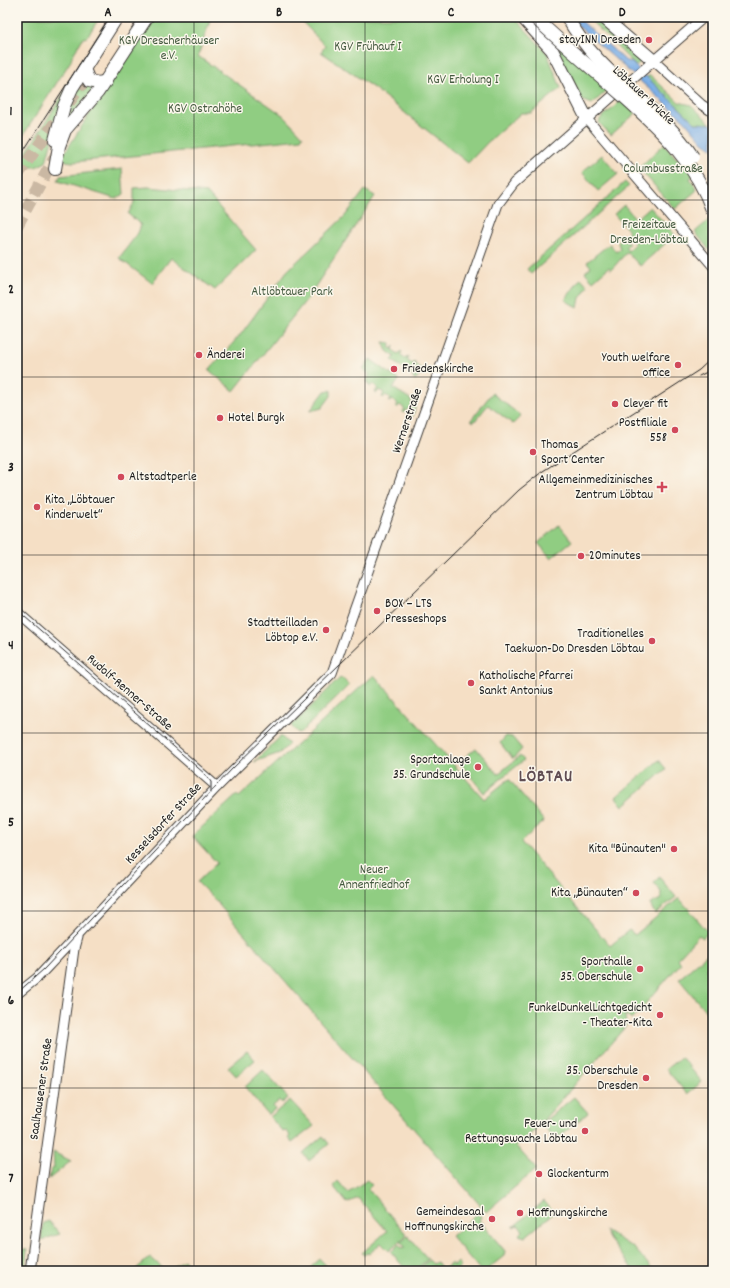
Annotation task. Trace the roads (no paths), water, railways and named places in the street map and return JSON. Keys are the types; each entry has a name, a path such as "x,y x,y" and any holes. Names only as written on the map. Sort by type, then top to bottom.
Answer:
{"main road":[{"path":"95,75 117,17"},
{"path":"126,17 95,75 65,130 51,169 64,106 95,75 146,17"},
{"path":"95,75 138,17"},
{"path":"522,17 552,50 587,119"},
{"name":"Löbtauer Brücke","path":"534,17 639,110 670,140 692,169 713,212"},
{"name":"Löbtauer Brücke","path":"567,17 583,42 599,62 676,134 698,165 713,193"},
{"path":"603,17 650,64"}],"street":[{"path":"626,84 704,17"},
{"path":"650,64 713,112"},
{"name":"Wernerstraße","path":"332,673 498,204 514,183 615,94"},
{"path":"587,119 713,266"},
{"name":"Rudolf-Renner-Straße","path":"21,615 217,787"},
{"name":"Kesselsdorfer Straße","path":"17,994 37,978 217,787 332,673"},
{"name":"Saalhausener Straße","path":"30,1271 74,949 78,935"}],"water":[{"path":"568,17 577,17 626,61 631,62 695,123 711,124 713,126 713,149 703,142 685,121"}],"tunnel":[{"path":"17,176 90,73"},
{"path":"17,226 56,155"}],"tram line":[{"path":"17,161 110,17"},
{"path":"17,993 44,969 232,769 519,490 543,471 699,370 713,357"},
{"path":"699,376 713,369"},
{"path":"17,610 205,774 211,782 211,793"}],"place":[{"name":"stayINN Dresden","path":"649,40"},
{"name":"Änderei","path":"199,355"},
{"name":"Youth welfare office","path":"678,365"},
{"name":"Friedenskirche","path":"394,369"},
{"name":"Clever fit","path":"615,404"},
{"name":"Hotel Burgk","path":"220,418"},
{"name":"Postfiliale 558","path":"675,430"},
{"name":"Thomas Sport Center","path":"533,452"},
{"name":"Altstadtperle","path":"121,477"},
{"name":"Allgemeinmedizinisches Zentrum Löbtau","path":"662,487"},
{"name":"Kita „Löbtauer Kinderwelt“","path":"37,507"},
{"name":"20minutes","path":"581,556"},
{"name":"BOX – LTS Presseshops","path":"377,611"},
{"name":"Stadtteilladen Löbtop e.V.","path":"326,630"},
{"name":"Traditionelles Taekwon-Do Dresden Löbtau","path":"652,641"},
{"name":"Katholische Pfarrei Sankt Antonius","path":"471,683"},
{"name":"Sportanlage 35. Grundschule","path":"478,767"},
{"name":"Kita \"Bünauten\"","path":"674,849"},
{"name":"Kita „Bünauten“","path":"636,893"},
{"name":"Sporthalle 35. Oberschule","path":"640,969"},
{"name":"FunkelDunkelLichtgedicht - Theater-Kita","path":"660,1015"},
{"name":"35. Oberschule Dresden","path":"646,1078"},
{"name":"Feuer- und Rettungswache Löbtau","path":"585,1131"},
{"name":"Glockenturm","path":"539,1174"},
{"name":"Hoffnungskirche","path":"520,1213"},
{"name":"Gemeindesaal Hoffnungskirche","path":"492,1219"}],"district":[{"name":"LÖBTAU","path":"546,778"}],"park label":[{"name":"KGV Frühauf I","path":"368,47"},
{"name":"KGV Drescherhäuser e.V.","path":"169,48"},
{"name":"KGV Erholung I","path":"463,80"},
{"name":"KGV Ostrahöhe","path":"205,109"},
{"name":"Columbusstraße","path":"663,169"},
{"name":"Freizeitaue Dresden-Löbtau","path":"649,232"},
{"name":"Altlöbtauer Park","path":"292,292"},
{"name":"Neuer Annenfriedhof","path":"374,878"}]}
